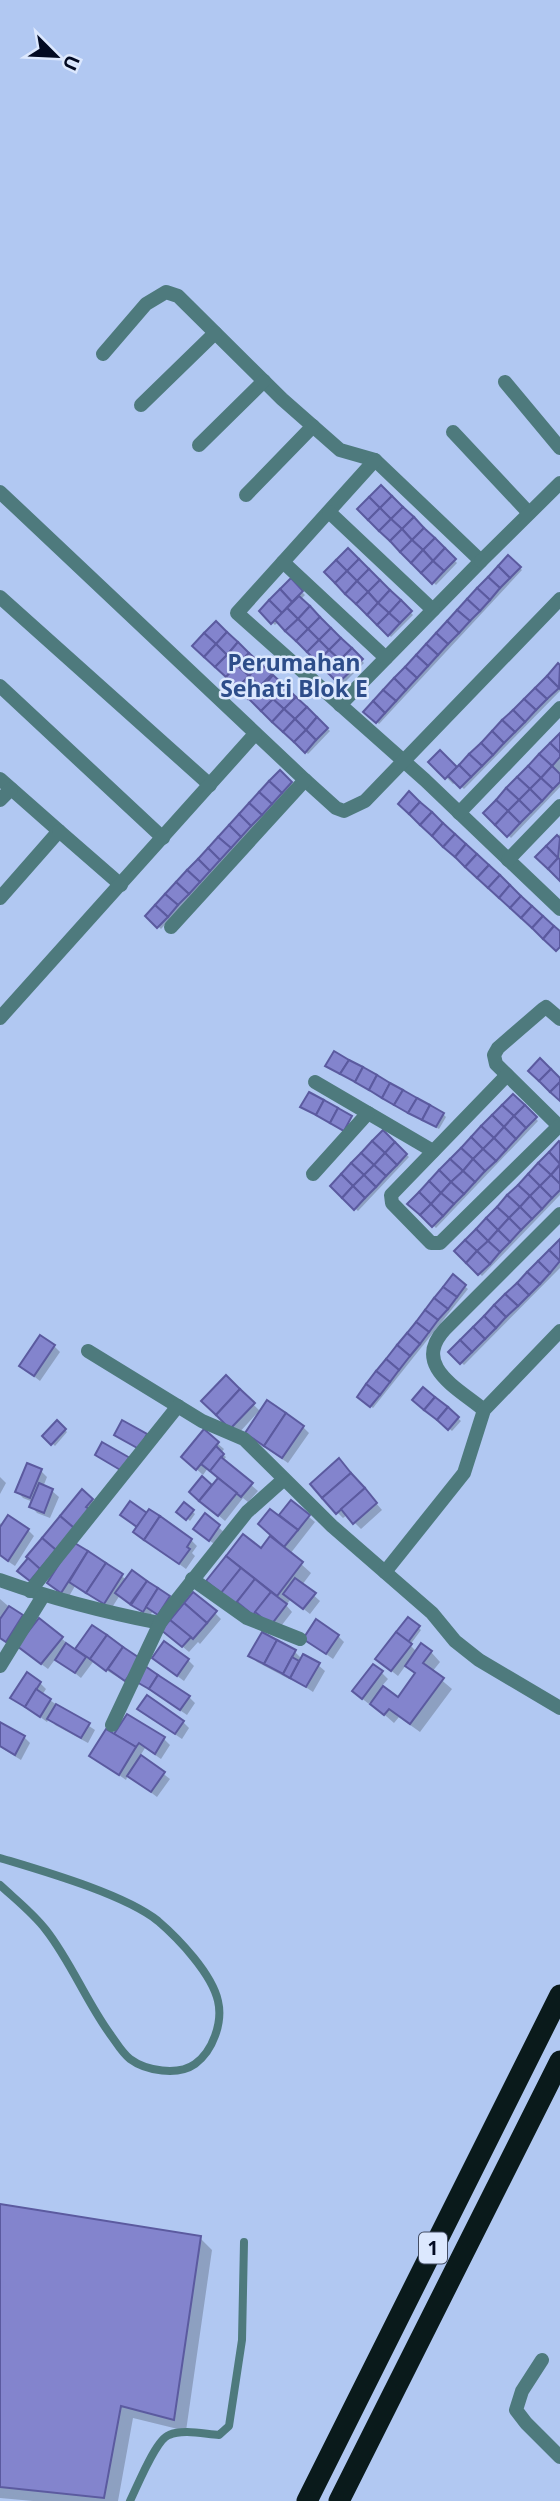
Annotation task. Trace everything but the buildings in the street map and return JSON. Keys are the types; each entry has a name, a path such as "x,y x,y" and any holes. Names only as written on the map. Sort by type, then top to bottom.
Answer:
{"highway":[{"name":"1","path":"307,2501 560,1995"},
{"name":"1","path":"339,2501 560,2061"}],"street":[{"path":"103,354 146,304 166,292 178,296 264,381 340,450 375,460 481,561"},
{"path":"141,405 215,333"},
{"path":"199,445 264,381"},
{"path":"505,382 560,448"},
{"path":"246,495 313,426"},
{"path":"453,432 529,513"},
{"path":"375,460 237,613 403,761 560,907"},
{"path":"340,705 560,483"},
{"path":"0,492 255,734 336,808 344,811 365,801 560,599"},
{"path":"329,512 433,610"},
{"path":"282,562 386,658"},
{"path":"0,597 210,785"},
{"path":"0,686 163,838"},
{"path":"459,813 560,709"},
{"path":"0,1018 255,734"},
{"path":"171,927 305,780"},
{"path":"0,800 5,784 121,885"},
{"path":"508,860 560,806"},
{"path":"0,898 59,831"},
{"path":"507,1075 391,1195 390,1199 431,1243 436,1245 559,1127 507,1075 496,1064 494,1055 498,1048 542,1009 547,1007 560,1019"},
{"path":"315,1082 433,1151"},
{"path":"313,1174 368,1113"},
{"path":"484,1410 438,1372 432,1357 433,1344 560,1214"},
{"path":"384,1572 464,1473 484,1410 560,1331"},
{"path":"88,1351 202,1421 244,1439 283,1480 432,1613 454,1641 479,1660 560,1708"},
{"path":"0,1666 37,1593 178,1406"},
{"path":"112,1725 160,1623 192,1579 247,1513 283,1480"},
{"path":"192,1579 247,1619 300,1639"},
{"path":"0,1580 110,1614 160,1623"},
{"path":"542,2360 517,2402 516,2410 560,2457"}],"lane":[{"path":"0,1858 130,1904 157,1921 186,1948 208,1979 218,2002 218,2027 209,2048 196,2063 180,2070 163,2071 140,2065 128,2058 100,2020 45,1929 0,1885"},
{"path":"130,2501 164,2437 178,2433 219,2435 229,2426 242,2340 244,2242"}],"district":[{"name":"Perumahan Sehati Blok E","path":"294,675"}]}
